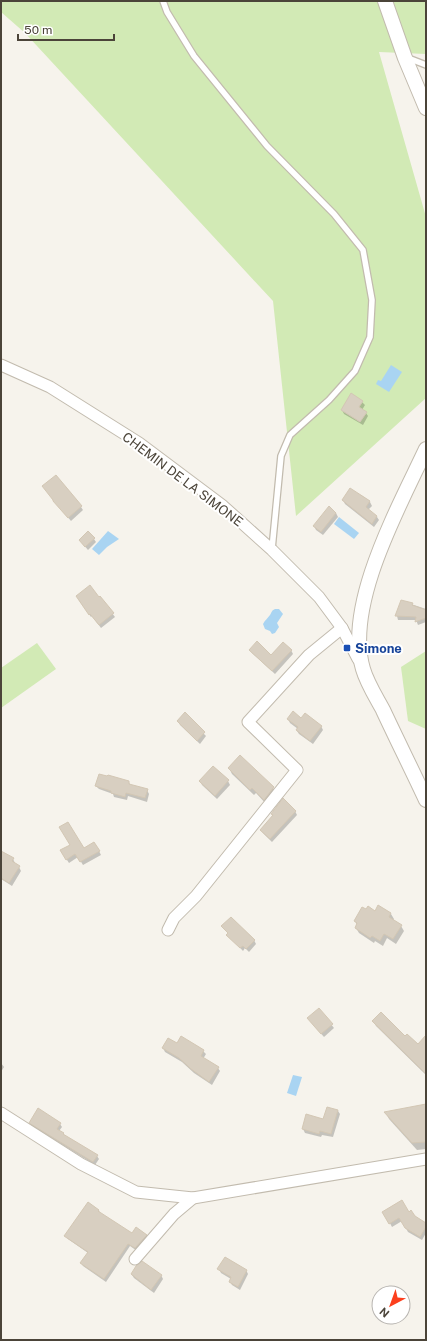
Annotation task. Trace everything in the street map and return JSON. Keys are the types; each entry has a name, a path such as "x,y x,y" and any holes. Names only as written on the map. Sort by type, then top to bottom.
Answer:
{"street":[{"path":"385,1 405,58 426,108"},
{"name":"CHEMIN DE LA SIMONE","path":"1,365 50,387 139,443 223,506 272,550 319,597 342,628 363,669"},
{"path":"426,449 394,518 371,574 360,621 358,637 363,669 426,800"},
{"path":"168,930 174,918 196,896 298,770 248,722 309,655 342,628"},
{"path":"1,1113 81,1164 136,1192 193,1198 426,1159"},
{"path":"134,1259 174,1214 193,1198"}],"lane":[{"path":"163,1 167,12 194,56 267,146 334,214 364,250 372,300 370,337 355,372 329,400 290,434 281,456 272,550"},
{"path":"405,58 426,65"}],"green space":[{"path":"1,1 426,1 426,54 379,52 426,217 426,398 296,516 273,301 25,33 1,12"},
{"path":"37,643 56,669 1,708 1,668"},
{"path":"426,651 426,729 408,721 401,667"}],"water":[{"path":"391,365 402,372 389,392 376,384 378,380 381,381"},
{"path":"339,517 359,533 354,539 334,524"},
{"path":"108,531 119,539 107,547 99,555 92,549"},
{"path":"275,609 279,609 283,614 277,623 279,627 275,633 272,634 270,631 265,629 263,624"},
{"path":"293,1075 302,1077 296,1096 287,1093"}],"building":[{"path":"351,393 363,401 359,407 367,412 360,422 341,410"},
{"path":"56,475 82,506 68,518 42,486"},
{"path":"350,488 370,501 366,507 377,516 372,524 342,500"},
{"path":"329,506 336,513 321,532 313,526"},
{"path":"88,531 95,538 85,547 79,540"},
{"path":"90,585 114,613 99,625 90,614 89,615 76,596"},
{"path":"401,600 413,603 412,605 426,610 426,618 415,622 416,617 395,616"},
{"path":"257,641 271,655 283,642 292,650 272,671 249,650"},
{"path":"293,711 301,718 305,713 322,726 310,741 296,730 298,727 287,719"},
{"path":"185,712 205,732 197,741 177,721"},
{"path":"240,755 274,787 264,800 252,788 250,790 228,768"},
{"path":"213,766 229,780 215,796 199,781"},
{"path":"99,774 129,781 129,784 148,789 145,798 126,793 125,797 95,786"},
{"path":"283,798 296,811 270,839 260,830 273,815 271,814"},
{"path":"68,822 84,848 94,842 100,851 80,862 75,854 66,860 60,850 70,845 59,827"},
{"path":"1,851 14,858 12,861 20,866 9,883 1,878"},
{"path":"378,905 391,913 389,917 402,925 393,939 384,934 380,941 372,936 370,938 355,928 357,923 354,921 362,907 366,909 368,906 375,911"},
{"path":"231,917 255,940 246,949 243,946 240,948 226,935 228,933 221,926"},
{"path":"319,1008 333,1024 321,1034 307,1018"},
{"path":"381,1012 405,1036 407,1034 418,1044 426,1035 426,1074 372,1021"},
{"path":"181,1036 204,1050 201,1056 219,1067 209,1082 179,1058 162,1048 168,1038 177,1043"},
{"path":"426,1104 426,1142 412,1143 384,1112"},
{"path":"327,1107 338,1110 331,1134 320,1131 319,1134 302,1129 306,1114 323,1119"},
{"path":"38,1108 61,1123 57,1129 64,1133 63,1134 98,1155 93,1162 29,1123"},
{"path":"402,1200 409,1212 411,1210 415,1216 426,1223 426,1227 420,1237 405,1228 399,1218 389,1224 382,1212"},
{"path":"88,1202 99,1210 98,1211 132,1233 136,1227 147,1235 135,1248 128,1244 104,1279 80,1263 88,1252 64,1236"},
{"path":"225,1257 247,1270 238,1287 229,1282 231,1277 217,1269"},
{"path":"142,1261 162,1275 151,1290 131,1274 136,1266"}],"place":[{"name":"Simone","path":"347,648"}]}
